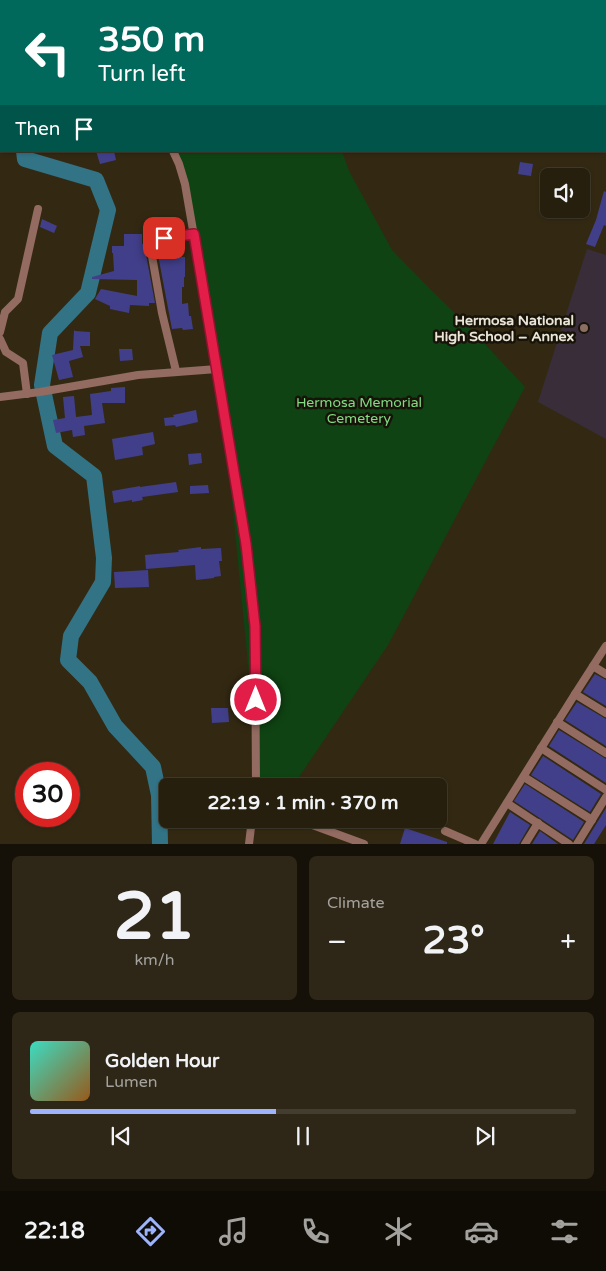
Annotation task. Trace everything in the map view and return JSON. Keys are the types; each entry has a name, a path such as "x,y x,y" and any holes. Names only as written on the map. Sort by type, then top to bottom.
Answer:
{"street":[{"path":"173,152 185,184 246,544 255,626 256,778"},
{"path":"0,332 5,312 18,299 38,209"},
{"path":"176,371 162,313 149,239 194,234"},
{"path":"0,339 6,352 23,362 27,394"},
{"path":"0,397 62,389 138,375 216,369"},
{"path":"481,844 606,646"},
{"path":"593,666 606,674"},
{"path":"574,694 606,713"},
{"path":"557,722 606,752"},
{"path":"541,748 606,790"},
{"path":"524,776 592,820"},
{"path":"576,844 606,797"},
{"path":"507,802 569,844"},
{"path":"525,844 538,823"},
{"path":"249,844 251,828"},
{"path":"320,828 364,844"},
{"path":"445,831 475,844"}],"shaded area":[{"name":"Hermosa National High School – Annex","path":"587,249 606,255 606,439 538,402"}],"green space":[{"name":"Hermosa Memorial Cemetery","path":"177,152 342,152 349,171 392,250 468,326 525,387 388,645 298,778 259,778 220,378"}],"building":[{"path":"96,152 114,152 116,160 100,164"},
{"path":"520,162 533,164 531,176 518,174"},
{"path":"604,191 606,192 606,226 604,225 595,247 586,244 596,220"},
{"path":"42,219 57,226 54,233 40,227"},
{"path":"124,234 142,234 142,244 144,244 155,303 149,303 149,306 130,305 129,313 110,309 110,306 95,299 101,289 137,296 137,280 92,279 92,277 114,271 112,246 124,246"},
{"path":"181,242 182,257 185,257 182,304 188,303 193,329 183,330 182,328 172,329 156,244"},
{"path":"74,330 90,332 90,346 80,346 83,357 69,361 73,377 59,380 52,355 73,350"},
{"path":"119,349 132,349 133,360 120,361"},
{"path":"125,387 125,403 102,403 105,423 84,426 85,435 73,437 72,430 56,433 53,420 65,418 63,397 74,396 76,417 92,415 90,394 111,391 111,388"},
{"path":"196,410 198,422 176,427 175,425 165,426 164,418"},
{"path":"153,432 155,444 142,447 143,455 115,460 112,439"},
{"path":"201,453 202,463 189,465 188,454"},
{"path":"176,482 178,492 142,497 143,500 132,502 132,500 114,503 112,491"},
{"path":"208,485 209,493 190,494 190,486"},
{"path":"201,547 201,549 221,548 222,561 219,561 221,576 196,580 195,565 146,569 145,555 179,552 178,550"},
{"path":"148,570 149,587 115,588 114,572"},
{"path":"595,674 606,680 606,706 583,692"},
{"path":"577,702 606,719 606,746 565,720"},
{"path":"211,708 228,708 229,722 212,723"},
{"path":"559,730 606,759 606,783 549,746"},
{"path":"543,756 601,794 590,812 531,775"},
{"path":"525,784 584,822 573,840 514,801"},
{"path":"606,808 606,825 594,844 584,844"},
{"path":"510,812 530,825 519,844 493,844"},
{"path":"405,828 447,842 447,844 400,844"},
{"path":"540,831 558,844 532,844"}],"waterway":[{"path":"24,152 25,159 96,180 108,210 88,293 50,333 42,385 55,446 94,476 104,558 103,582 71,636 68,660 90,682 115,726 153,767 159,795 160,844"}],"place":[{"name":"Hermosa National High School – Annex","path":"584,328"}],"route":[{"path":"164,238 194,234 246,544 255,626 256,700"}]}
